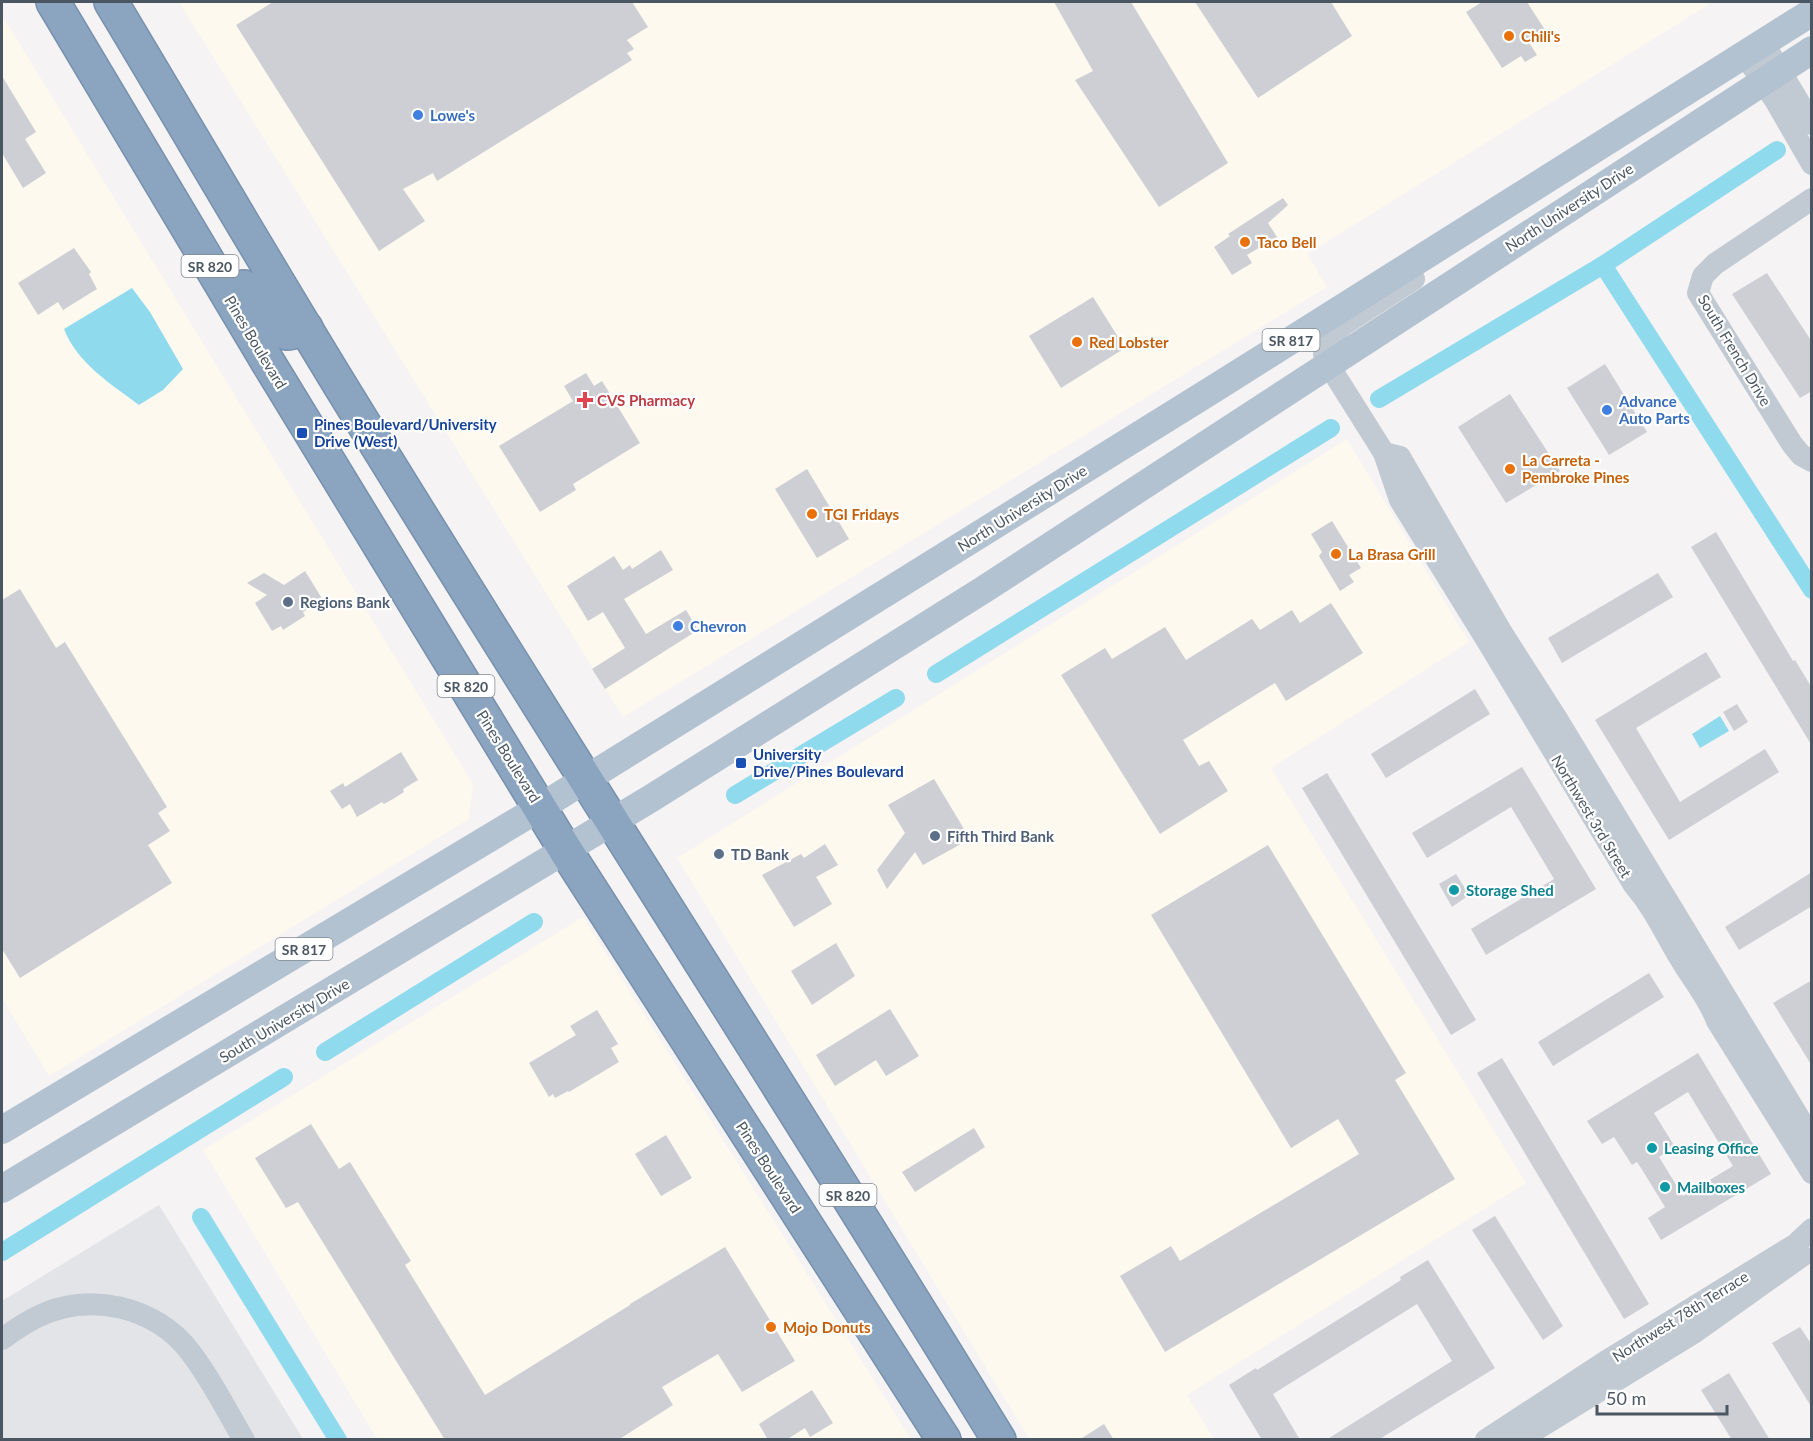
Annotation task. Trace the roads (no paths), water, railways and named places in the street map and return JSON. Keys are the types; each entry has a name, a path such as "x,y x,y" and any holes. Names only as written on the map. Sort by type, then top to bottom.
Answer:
{"highway":[{"name":"Pines Boulevard","path":"53,2 269,364 567,851 944,1440"},
{"name":"SR 820","path":"111,2 352,405 999,1440"},
{"path":"152,168 183,183 253,302 276,328 288,333 306,328"},
{"path":"269,364 279,359 295,360 352,405"},
{"path":"763,1158 807,1195 831,1228 862,1281 879,1299 895,1304 917,1306"},
{"path":"874,1330 894,1323 899,1323 909,1329 984,1440"}],"main road":[{"name":"North University Drive","path":"541,807 1503,208 1812,12"},
{"name":"North University Drive","path":"567,851 982,590 1812,50"},
{"name":"SR 817","path":"2,1130 541,807"},
{"name":"South University Drive","path":"2,1189 567,851"}],"street":[{"path":"1754,48 1771,76 1812,164"},
{"path":"1771,76 1812,124"},
{"name":"South French Drive","path":"1812,199 1715,264 1703,276 1698,293 1792,444 1801,455 1812,461"},
{"name":"North University Drive","path":"1328,364 1324,354 1334,334 1343,325 1498,225 1503,208"},
{"name":"Northwest 3rd Street","path":"1328,364 1384,453 1400,500 1634,885 1665,928 1674,948 1700,991 1712,1005 1717,1020 1812,1173"},
{"name":"Northwest 3rd Street","path":"1384,453 1400,457 1502,633 1812,1138"},
{"name":"Northwest 78th Terrace","path":"1486,1440 1608,1360 1796,1244 1812,1229"},
{"name":"Northwest 78th Terrace","path":"1519,1440 1695,1332 1812,1250"},
{"path":"2,1339 38,1316 78,1304 112,1305 143,1315 170,1331 191,1353 244,1440"}],"water":[{"path":"132,288 150,312 183,369 163,390 139,405 106,381 86,362 77,352 64,329"},
{"path":"1720,716 1729,731 1700,748 1692,734"}],"waterway":[{"path":"1379,399 1603,265 1777,150"},
{"path":"1603,265 1812,590"},
{"path":"936,674 1331,428"},
{"path":"735,795 896,698"},
{"path":"325,1052 534,922"},
{"path":"2,1252 284,1077"},
{"path":"201,1217 338,1440"}],"place":[{"name":"Chili's","path":"1509,36"},
{"name":"Lowe's","path":"418,115"},
{"name":"Taco Bell","path":"1245,242"},
{"name":"Red Lobster","path":"1077,342"},
{"name":"CVS Pharmacy","path":"585,400"},
{"name":"Advance Auto Parts","path":"1607,410"},
{"name":"Pines Boulevard/University Drive (West)","path":"302,433"},
{"name":"La Carreta - Pembroke Pines","path":"1510,469"},
{"name":"TGI Fridays","path":"812,514"},
{"name":"La Brasa Grill","path":"1336,554"},
{"name":"Regions Bank","path":"288,602"},
{"name":"Chevron","path":"678,626"},
{"name":"University Drive/Pines Boulevard","path":"741,763"},
{"name":"Fifth Third Bank","path":"935,836"},
{"name":"TD Bank","path":"719,854"},
{"name":"Storage Shed","path":"1454,890"},
{"name":"Leasing Office","path":"1652,1148"},
{"name":"Mailboxes","path":"1665,1187"},
{"name":"Mojo Donuts","path":"771,1327"}]}
